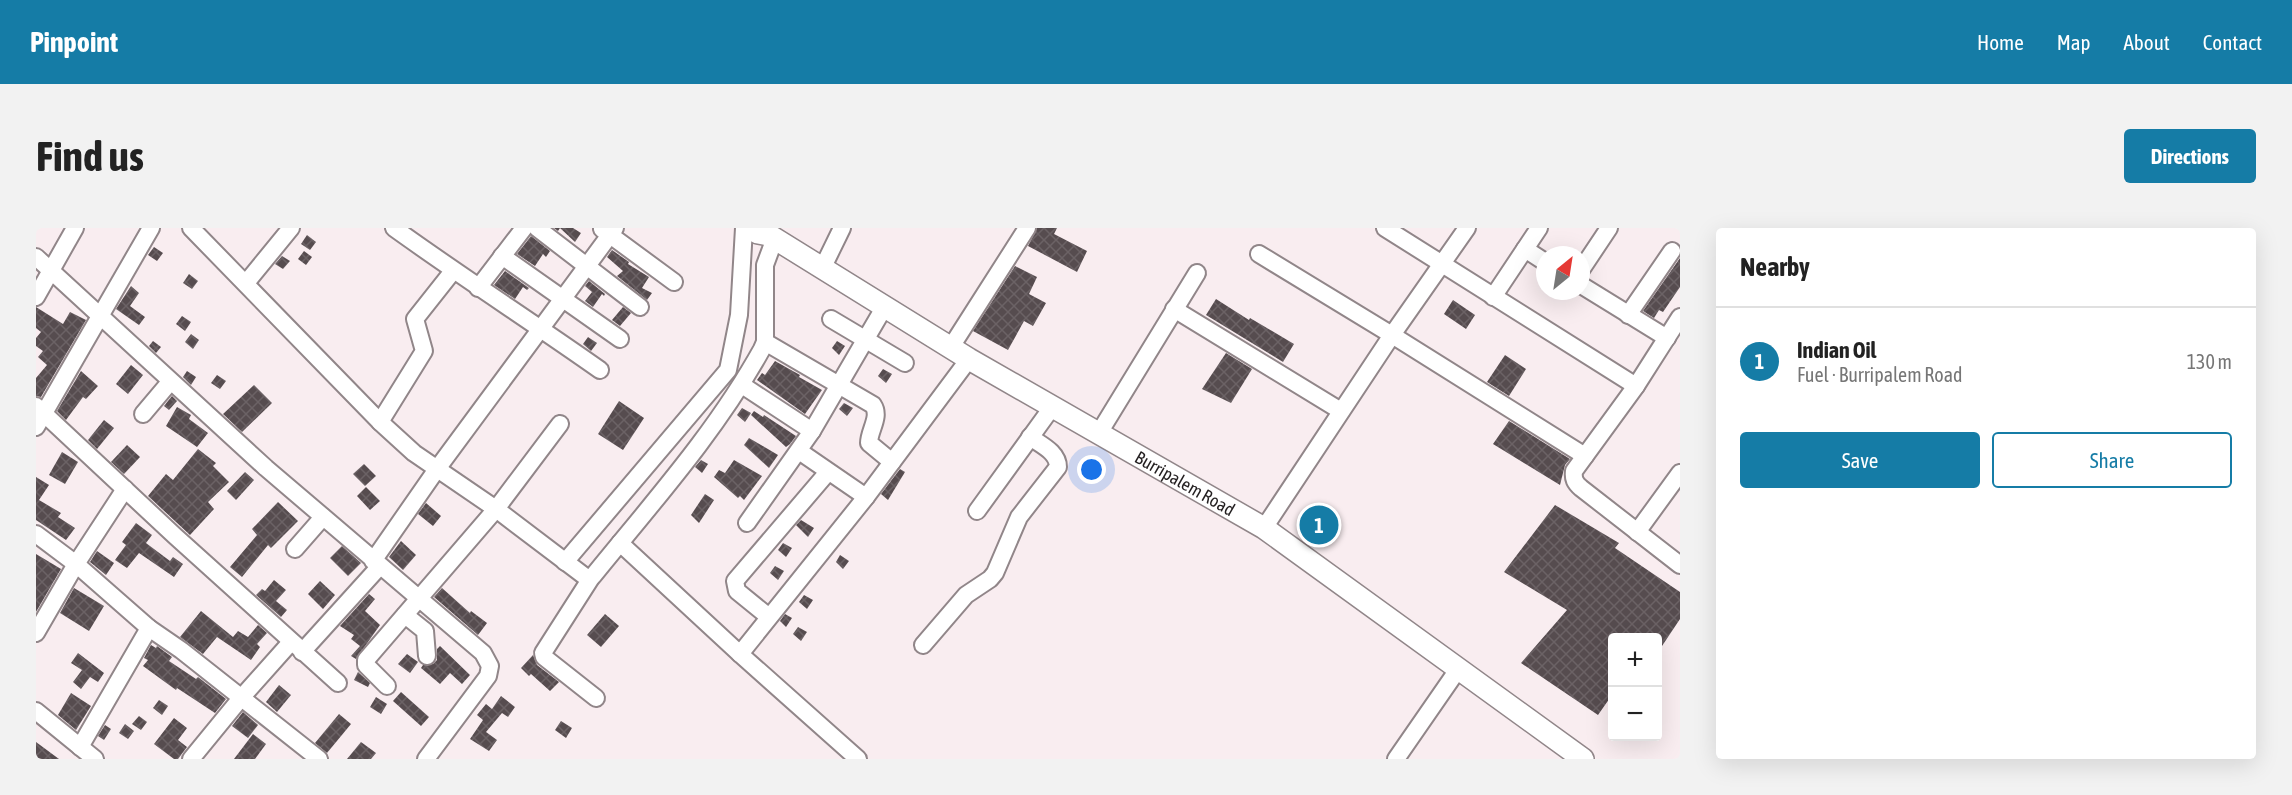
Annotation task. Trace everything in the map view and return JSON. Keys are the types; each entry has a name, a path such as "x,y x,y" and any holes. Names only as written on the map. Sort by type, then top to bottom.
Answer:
{"main road":[{"name":"Burripalem Road","path":"765,232 823,267 875,324 951,347 969,358 1042,421 1099,433 1264,528 1583,759"}],"street":[{"path":"36,297 75,228"},
{"path":"151,228 39,416 125,489 338,683"},
{"path":"191,228 380,422 436,469 496,509 583,576 591,578"},
{"path":"246,283 291,228"},
{"path":"394,228 453,271 540,327 600,370"},
{"path":"478,288 524,228"},
{"path":"537,228 640,307"},
{"path":"565,562 728,370 739,315 744,228"},
{"path":"823,267 842,228"},
{"path":"951,347 1027,228"},
{"path":"1386,228 1636,386"},
{"path":"1264,528 1392,335 1467,228"},
{"path":"1493,297 1539,228"},
{"path":"1590,256 1609,228"},
{"path":"191,759 241,698 297,647 377,564 436,469 586,266 609,230 674,282"},
{"path":"596,698 544,657 543,653 591,578 666,490 742,385 765,342 765,232"},
{"path":"1525,249 1536,256"},
{"path":"1628,315 1672,251"},
{"path":"1259,254 1585,456"},
{"path":"36,256 170,382 377,564 483,653 490,666 488,676 426,759"},
{"path":"502,256 620,339"},
{"path":"380,422 424,351 416,325 418,312 453,271"},
{"path":"1099,433 1197,273"},
{"path":"1590,291 1666,338"},
{"path":"1174,309 1341,411"},
{"path":"1680,316 1636,386 1574,471 1573,478 1575,483 1680,565"},
{"path":"831,319 875,324 905,363"},
{"path":"747,523 799,452 875,324"},
{"path":"765,342 869,401 877,410 869,443 892,462"},
{"path":"740,654 866,497 969,358"},
{"path":"143,414 170,382"},
{"path":"742,385 812,431"},
{"path":"976,512 1042,421"},
{"path":"923,645 966,595 995,573 1019,517 1058,467 1058,459 1042,421"},
{"path":"387,686 369,671 366,660 496,509 560,424"},
{"path":"799,452 866,497"},
{"path":"769,617 737,591 735,581 828,471"},
{"path":"1637,532 1680,473"},
{"path":"36,633 76,564 125,489"},
{"path":"295,549 323,517"},
{"path":"36,534 76,564 149,628 319,759"},
{"path":"620,543 858,759"},
{"path":"405,615 424,631 427,656"},
{"path":"80,747 149,628"},
{"path":"1396,759 1459,668"},
{"path":"36,711 95,759"}],"building":[{"path":"560,228 573,228 581,233 575,242"},
{"path":"1037,228 1057,228 1054,234 1087,251 1077,272 1028,246"},
{"path":"307,235 316,242 310,250 301,244"},
{"path":"531,236 550,251 546,257 543,254 535,266 517,254"},
{"path":"154,247 163,253 157,261 148,255"},
{"path":"612,250 629,262 628,264 649,277 642,288 652,293 647,300 617,276 623,271 607,257"},
{"path":"304,251 312,257 306,265 298,259"},
{"path":"282,256 290,261 283,269 275,264"},
{"path":"1680,258 1680,287 1663,312 1659,310 1654,318 1643,311"},
{"path":"1015,266 1037,277 1029,294 1046,303 1033,326 1024,321 1008,350 973,331"},
{"path":"505,271 529,288 527,290 523,287 515,299 494,285"},
{"path":"189,274 198,281 192,289 183,283"},
{"path":"589,281 605,294 604,296 602,294 593,307 585,301 592,292 585,286"},
{"path":"131,286 139,293 130,306 145,317 139,325 116,309"},
{"path":"1216,299 1294,344 1283,362 1206,315"},
{"path":"1453,300 1475,315 1466,329 1444,314"},
{"path":"36,307 63,324 70,312 86,320 41,397 36,396 36,378 47,365 38,357 43,351 36,346 36,338 41,332 36,328"},
{"path":"623,307 631,313 620,326 612,320"},
{"path":"182,316 191,322 185,331 176,324"},
{"path":"191,334 199,340 193,349 185,342"},
{"path":"588,337 597,343 591,351 583,344"},
{"path":"153,341 161,347 156,353 149,346"},
{"path":"837,341 845,346 839,355 832,348"},
{"path":"1226,353 1252,369 1231,403 1202,389"},
{"path":"1505,355 1526,369 1509,396 1487,382"},
{"path":"775,361 822,390 805,414 757,380 762,373 765,375"},
{"path":"131,365 143,375 128,394 116,384"},
{"path":"883,369 892,374 886,383 878,376"},
{"path":"81,371 98,386 86,399 83,397 66,420 57,411"},
{"path":"187,371 196,377 191,385 183,377"},
{"path":"217,375 226,381 220,389 211,383"},
{"path":"254,385 272,403 242,432 223,414"},
{"path":"172,396 177,401 169,410 164,406"},
{"path":"619,401 644,418 623,450 598,434"},
{"path":"844,403 853,408 847,416 839,409"},
{"path":"177,407 191,415 189,419 208,433 197,447 166,426"},
{"path":"742,408 751,413 745,422 737,415"},
{"path":"754,411 796,436 786,447 751,415"},
{"path":"104,420 114,428 97,449 88,440"},
{"path":"1509,421 1570,459 1565,465 1560,485 1493,444"},
{"path":"749,438 778,455 769,468 744,445"},
{"path":"127,445 140,457 124,474 111,462"},
{"path":"198,449 216,463 213,466 229,482 208,502 214,509 190,535 148,496 166,474 173,480"},
{"path":"62,452 78,462 65,484 49,475"},
{"path":"701,460 708,464 702,473 695,467"},
{"path":"734,460 762,476 744,500 740,496 738,498 714,477 719,470 725,473"},
{"path":"364,464 376,476 365,486 353,474"},
{"path":"900,469 905,472 888,500 881,494"},
{"path":"245,472 254,480 236,500 227,491"},
{"path":"36,477 49,485 39,500 61,513 58,517 75,528 66,540 36,520"},
{"path":"366,487 380,501 370,510 357,496"},
{"path":"705,494 714,500 699,523 691,515"},
{"path":"278,502 298,521 271,548 268,545 242,577 230,567 257,535 252,529"},
{"path":"426,503 441,516 433,526 418,514"},
{"path":"1555,505 1619,543 1615,548 1680,592 1680,619 1662,646 1662,633 1608,633 1608,701 1598,715 1521,663 1567,610 1504,572"},
{"path":"801,520 814,528 808,537 796,525"},
{"path":"136,523 152,535 146,543 170,561 173,557 183,564 174,577 139,553 127,568 115,560 126,545 122,542"},
{"path":"401,541 416,555 403,570 389,557"},
{"path":"783,543 792,548 786,557 778,550"},
{"path":"342,546 361,563 348,576 330,558"},
{"path":"97,551 114,563 106,575 90,562"},
{"path":"36,554 61,569 36,612"},
{"path":"840,555 849,561 843,569 836,562"},
{"path":"775,566 784,571 778,580 770,573"},
{"path":"274,580 286,590 276,601 287,610 281,617 256,595 262,589 265,591"},
{"path":"320,581 335,595 323,609 308,594"},
{"path":"74,588 104,606 89,631 60,613"},
{"path":"442,588 470,613 471,611 487,623 478,635 434,597"},
{"path":"369,594 375,599 365,611 380,625 356,659 351,656 360,646 351,639 354,635 340,626"},
{"path":"804,595 813,600 807,609 799,602"},
{"path":"201,611 233,637 238,631 248,637 258,625 267,633 257,644 260,647 251,660 217,637 203,654 180,637"},
{"path":"605,614 619,626 601,647 587,635"},
{"path":"785,614 792,618 786,627 780,621"},
{"path":"798,627 807,632 801,641 793,634"},
{"path":"151,645 156,648 157,646 172,657 169,661 196,679 198,677 226,699 215,713 177,688 176,690 143,666 148,660 144,658"},
{"path":"440,646 470,675 462,684 450,673 440,684 421,668 437,660 437,649"},
{"path":"78,653 104,673 98,682 90,677 81,689 73,682 82,670 71,663"},
{"path":"407,654 418,662 410,673 398,664"},
{"path":"533,655 537,665 559,682 550,691 521,668"},
{"path":"358,672 370,683 368,687 354,680"},
{"path":"279,685 291,695 277,712 266,702"},
{"path":"401,692 429,717 421,726 393,701"},
{"path":"71,693 91,706 76,730 58,715"},
{"path":"501,696 515,707 508,717 502,713 486,732 497,740 489,751 470,739 483,720 477,715 486,704 492,709"},
{"path":"376,697 387,704 381,714 370,707"},
{"path":"159,700 168,706 162,715 153,708"},
{"path":"243,712 258,725 248,738 232,726"},
{"path":"339,714 351,724 327,753 315,743"},
{"path":"139,716 147,722 141,730 132,724"},
{"path":"174,718 187,728 178,740 187,747 178,759 174,759 154,744"},
{"path":"561,721 572,728 566,738 555,730"},
{"path":"125,724 134,731 128,739 119,733"},
{"path":"105,725 111,729 104,740 98,736"},
{"path":"253,734 266,744 255,759 234,759"},
{"path":"36,742 59,759 36,759"},
{"path":"361,742 376,753 371,759 347,759"}],"place":[{"name":"Indian Oil","path":"1319,525"}]}
